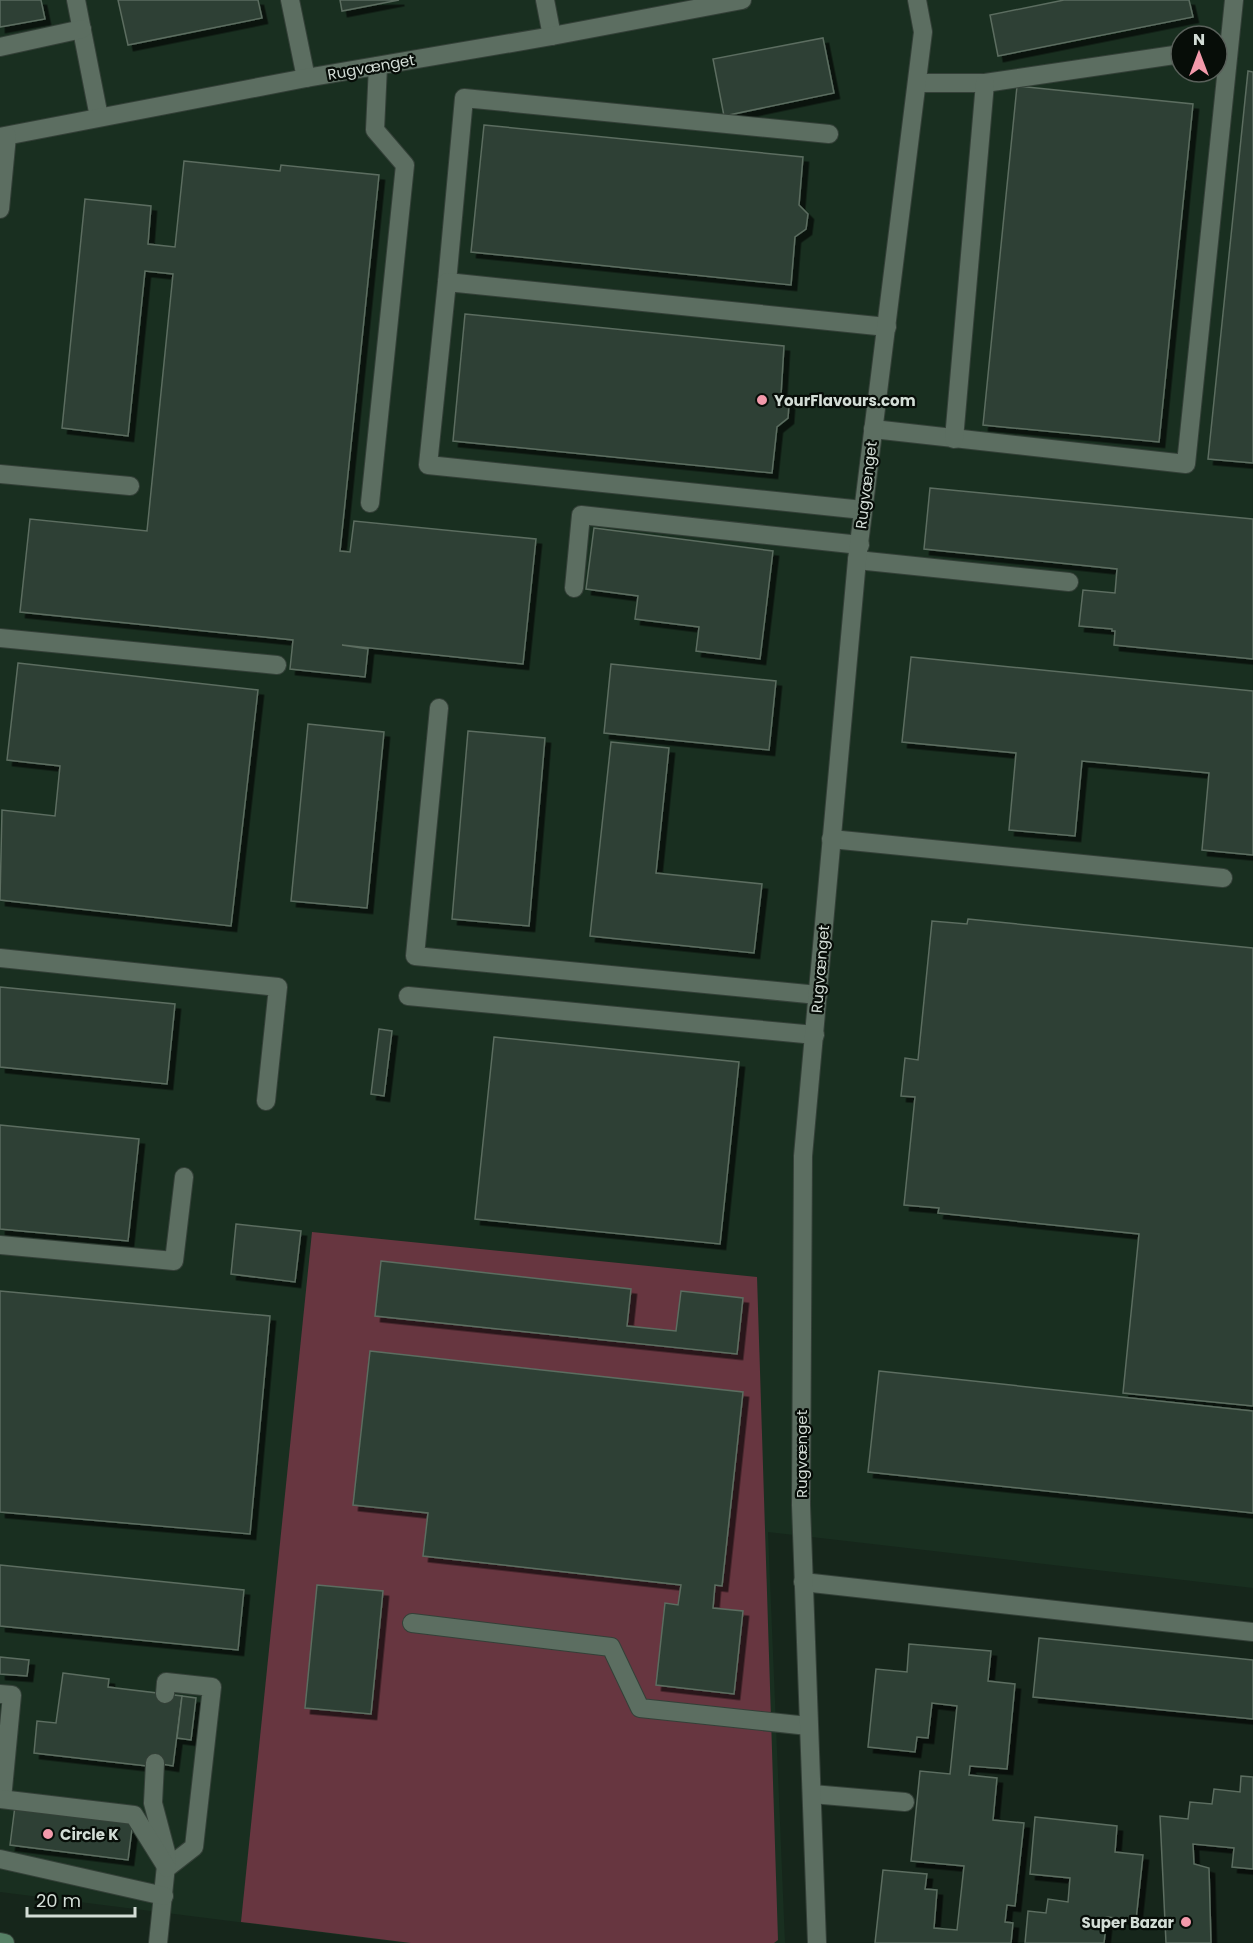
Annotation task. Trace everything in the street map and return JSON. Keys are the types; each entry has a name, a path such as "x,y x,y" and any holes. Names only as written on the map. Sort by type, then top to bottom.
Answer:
{"street":[{"path":"76,0 99,117"},
{"path":"290,0 306,78"},
{"path":"545,0 552,36"},
{"name":"Rugvænget","path":"4,136 306,78 552,36 742,0"},
{"name":"Rugvænget","path":"817,1943 801,1505 803,1156 858,552 923,32 917,0"},
{"path":"1229,24 1234,0"},
{"path":"0,46 81,29"},
{"path":"917,83 985,83 1169,56"},
{"path":"370,503 405,165 375,130 378,66"},
{"path":"954,438 985,83"},
{"path":"873,429 1186,464 1221,84"},
{"path":"829,134 464,98 428,465 863,510"},
{"path":"0,209 4,136"},
{"path":"447,282 887,327"},
{"path":"0,474 130,486"},
{"path":"573,588 581,515 1069,582"},
{"path":"0,638 277,665"},
{"path":"439,708 415,956 818,995"},
{"path":"831,839 1223,878"},
{"path":"0,958 278,987 266,1101"},
{"path":"408,996 815,1035"},
{"path":"0,1245 174,1261 184,1177"},
{"path":"803,1582 1253,1632"},
{"path":"412,1623 611,1647 640,1708 808,1726"},
{"path":"165,1694 166,1682 212,1687 194,1847 166,1868"},
{"path":"0,1694 12,1695 1,1799 134,1815 166,1868"},
{"path":"155,1763 153,1803 167,1856 158,1943"},
{"path":"812,1794 905,1802"},
{"path":"0,1858 164,1896"},
{"path":"0,1942 5,1943"}],"shaded area":[{"path":"0,0 1253,0 1253,1588 768,1532 785,1943 404,1943 0,1892"},
{"path":"312,1232 757,1277 778,1940 774,1943 411,1943 241,1922"}],"building":[{"path":"0,0 41,0 45,19 0,27"},
{"path":"118,0 258,0 262,18 128,45"},
{"path":"340,0 399,0 342,11"},
{"path":"1064,0 1189,0 1193,17 998,56 990,15"},
{"path":"823,38 834,93 724,116 713,59"},
{"path":"1248,71 1253,72 1253,463 1208,459"},
{"path":"1017,86 1193,104 1159,442 983,425"},
{"path":"484,125 803,157 799,205 808,214 806,229 795,237 791,285 471,252"},
{"path":"184,161 280,171 281,165 379,175 340,551 350,552 354,521 536,539 523,664 342,645 368,649 365,677 290,669 293,640 20,612 30,519 147,531 173,274 145,271 128,436 62,428 85,199 151,206 148,244 175,247"},
{"path":"465,314 784,346 781,395 789,404 788,418 777,427 772,473 453,441"},
{"path":"930,488 1253,519 1253,659 1114,645 1115,631 1112,629 1079,626 1083,590 1115,593 1117,569 924,549"},
{"path":"594,528 773,551 760,659 696,651 699,627 635,619 638,596 586,589"},
{"path":"911,657 1253,691 1253,855 1202,850 1209,773 1082,761 1075,836 1009,830 1016,753 902,742"},
{"path":"18,663 258,690 231,926 0,900 2,810 55,816 60,766 7,760"},
{"path":"611,664 776,681 769,750 604,733"},
{"path":"308,724 384,732 367,908 291,901"},
{"path":"468,731 545,738 529,926 452,919"},
{"path":"611,742 669,748 656,873 762,884 754,953 590,936"},
{"path":"968,919 1253,948 1253,1406 1123,1393 1139,1234 938,1213 939,1208 904,1205 915,1097 901,1096 905,1058 918,1060 932,921 967,924"},
{"path":"0,987 175,1004 167,1084 0,1067"},
{"path":"379,1029 392,1031 384,1096 371,1094"},
{"path":"494,1037 739,1062 720,1244 475,1219"},
{"path":"0,1125 139,1139 128,1241 0,1229"},
{"path":"236,1224 301,1231 295,1282 231,1274"},
{"path":"381,1261 631,1289 627,1326 676,1331 681,1291 743,1298 737,1354 375,1316"},
{"path":"0,1291 270,1316 250,1534 0,1512"},
{"path":"370,1351 743,1392 722,1586 715,1585 713,1608 743,1611 734,1694 656,1685 665,1603 678,1605 681,1585 423,1556 428,1513 353,1505"},
{"path":"879,1371 1253,1411 1253,1513 868,1472"},
{"path":"0,1565 244,1590 238,1650 0,1626"},
{"path":"317,1585 383,1591 371,1714 305,1708"},
{"path":"1039,1638 1253,1660 1253,1719 1033,1697"},
{"path":"909,1644 991,1651 988,1681 1015,1684 1007,1769 970,1766 969,1775 997,1778 993,1820 1024,1823 1015,1906 1007,1905 1005,1922 1013,1923 1011,1943 875,1943 883,1870 927,1874 925,1889 937,1890 934,1928 957,1930 964,1866 911,1861 920,1771 950,1774 957,1706 932,1703 928,1738 917,1737 915,1752 868,1747 876,1669 907,1672"},
{"path":"0,1657 29,1660 27,1676 0,1674"},
{"path":"63,1673 109,1679 108,1687 182,1696 173,1766 155,1763 147,1766 34,1753 37,1721 56,1723"},
{"path":"182,1696 196,1698 191,1740 177,1738"},
{"path":"1241,1776 1253,1777 1253,1869 1232,1867 1234,1848 1193,1844 1194,1864 1209,1868 1211,1943 1166,1943 1160,1816 1188,1819 1190,1802 1212,1804 1214,1789 1240,1792"},
{"path":"15,1806 133,1821 128,1860 10,1845"},
{"path":"1035,1817 1117,1826 1115,1852 1143,1855 1136,1920 1107,1917 1104,1943 1025,1943 1028,1911 1046,1913 1048,1899 1068,1902 1070,1878 1030,1874"}],"place":[{"name":"YourFlavours.com","path":"762,400"},
{"name":"Circle K","path":"48,1834"},
{"name":"Super Bazar","path":"1186,1922"}]}
